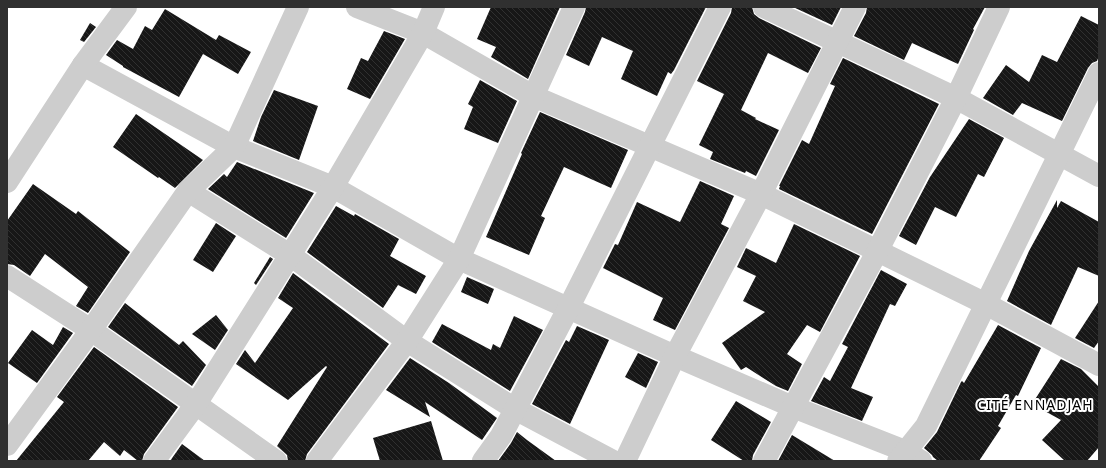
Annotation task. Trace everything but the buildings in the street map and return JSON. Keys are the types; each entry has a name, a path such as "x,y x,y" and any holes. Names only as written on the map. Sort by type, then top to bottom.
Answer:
{"street":[{"path":"7,182 82,65 126,7"},
{"path":"7,445 91,330 188,191 234,147 298,7"},
{"path":"357,7 423,33 534,96 761,194 986,304 1099,365"},
{"path":"154,461 196,404 333,187 423,33 434,7"},
{"path":"317,461 407,341 459,258 574,7"},
{"path":"483,461 501,436 569,307 651,147 720,7"},
{"path":"764,7 956,98 1099,176"},
{"path":"625,461 675,356 761,194 855,7"},
{"path":"764,461 877,252 956,98 999,7"},
{"path":"82,65 234,147 333,187 459,258 675,356 908,458 926,426 1099,73"},
{"path":"188,191 290,255 407,341 515,409 613,461"},
{"path":"7,276 91,330 276,461"}],"district":[{"name":"CITÉ ENNADJAH","path":"1035,405"}]}
